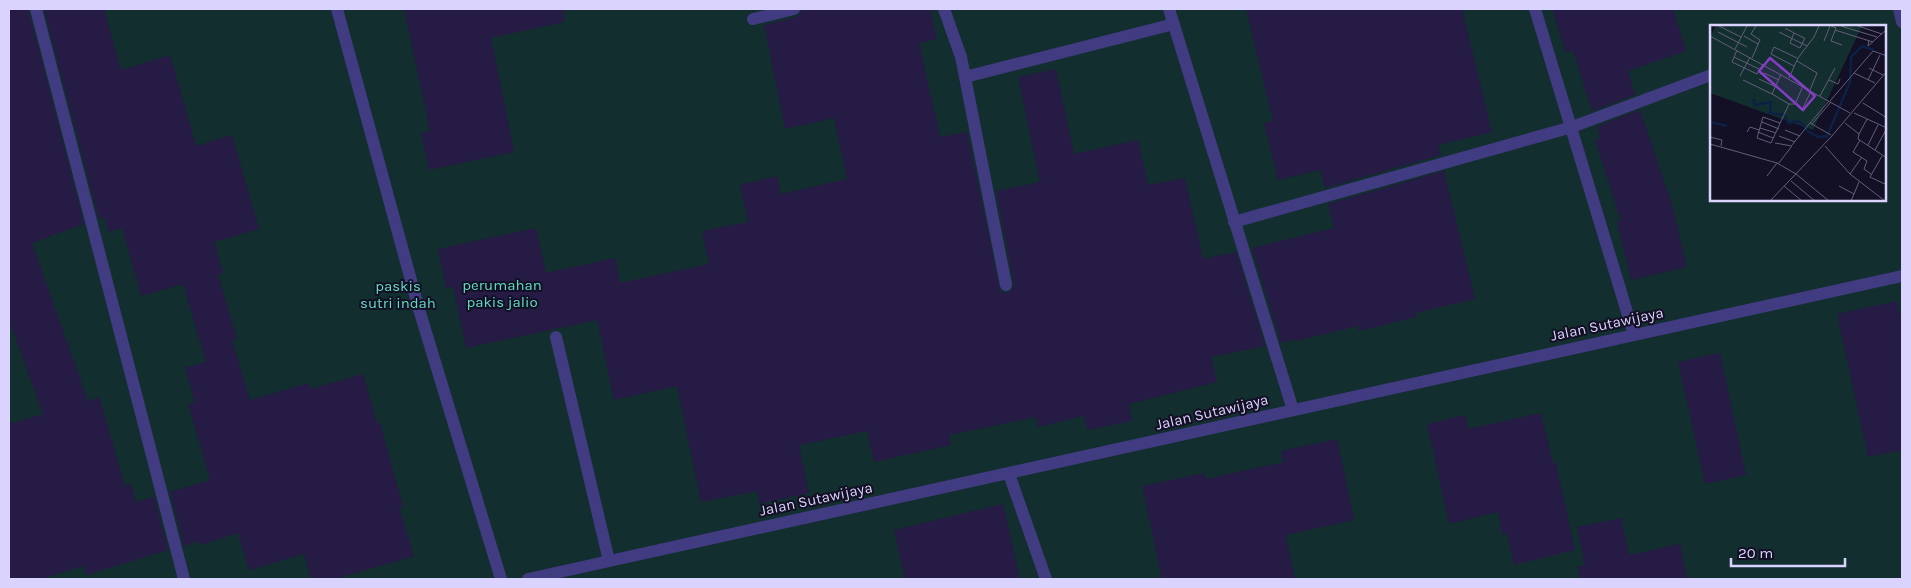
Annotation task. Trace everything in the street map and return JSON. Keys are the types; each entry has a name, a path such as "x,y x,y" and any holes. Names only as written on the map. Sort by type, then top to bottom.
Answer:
{"street":[{"path":"36,9 184,579"},
{"path":"337,9 418,306 501,579"},
{"path":"753,19 794,9"},
{"path":"944,9 961,57 1006,286"},
{"path":"1170,9 1293,410"},
{"path":"1535,9 1634,335"},
{"path":"1899,9 1902,22"},
{"path":"965,77 1174,24"},
{"path":"1234,222 1572,127 1710,75"},
{"name":"Jalan Sutawijaya","path":"528,579 586,568 609,561 1902,276"},
{"path":"556,337 609,561"},
{"path":"1009,474 1046,579"}],"green space":[{"name":"perumahan pakis jalio","path":"9,9 1902,9 1902,579 9,579"}],"building":[{"path":"9,9 28,9 84,224 32,243 88,401 99,397 125,486 131,484 136,502 154,497 168,550 86,575 83,566 41,579 9,579 9,424 43,414 9,320"},
{"path":"44,9 104,9 121,70 170,55 196,146 232,135 259,229 214,242 223,273 218,274 237,339 232,340 250,400 309,383 311,389 363,374 377,423 380,423 403,506 399,507 414,556 335,579 311,579 304,554 249,570 238,533 200,545 199,541 184,546 170,492 210,480 188,404 195,402 185,368 206,362 183,284 141,296 122,228 109,232 104,217 99,219"},
{"path":"404,9 563,9 564,22 491,38 514,152 429,170 421,133 430,131"},
{"path":"802,9 930,9 937,39 919,43 940,137 967,132 1000,291 1004,293 1011,291 1014,284 996,191 1040,182 1018,77 1056,69 1074,154 1138,140 1148,185 1185,178 1203,259 1236,252 1265,346 1211,357 1217,382 1129,404 1132,421 1087,430 1084,416 1038,427 1036,417 949,435 951,445 874,462 867,431 799,445 809,493 760,504 757,491 701,502 677,386 614,400 597,320 466,348 453,287 446,288 438,249 536,228 546,273 615,258 620,283 709,264 702,231 748,222 740,185 777,176 781,194 847,179 834,118 785,129 764,25 796,17"},
{"path":"1246,9 1462,9 1492,132 1438,145 1441,155 1325,188 1320,170 1278,180 1264,123 1273,121"},
{"path":"1552,9 1673,9 1686,51 1628,71 1635,95 1592,111 1573,50 1566,53"},
{"path":"1640,110 1672,205 1687,267 1631,280 1617,222 1621,221 1595,140 1600,138 1597,126"},
{"path":"1444,171 1475,299 1415,313 1416,317 1359,331 1358,326 1281,343 1252,248 1334,228 1328,204"},
{"path":"1897,301 1902,327 1902,450 1868,457 1837,314"},
{"path":"1720,353 1746,475 1705,484 1678,362"},
{"path":"1541,413 1553,463 1556,463 1575,550 1514,565 1507,533 1502,535 1498,512 1449,524 1427,424 1465,415 1468,429"},
{"path":"1337,439 1354,520 1286,535 1295,579 1162,579 1142,486 1204,473 1206,479 1284,462 1281,451"},
{"path":"1003,504 1020,579 905,579 894,530"},
{"path":"1621,518 1629,555 1680,544 1687,579 1580,579 1578,566 1585,565 1577,527"}],"park label":[{"name":"paskis sutri indah","path":"398,294"}]}
